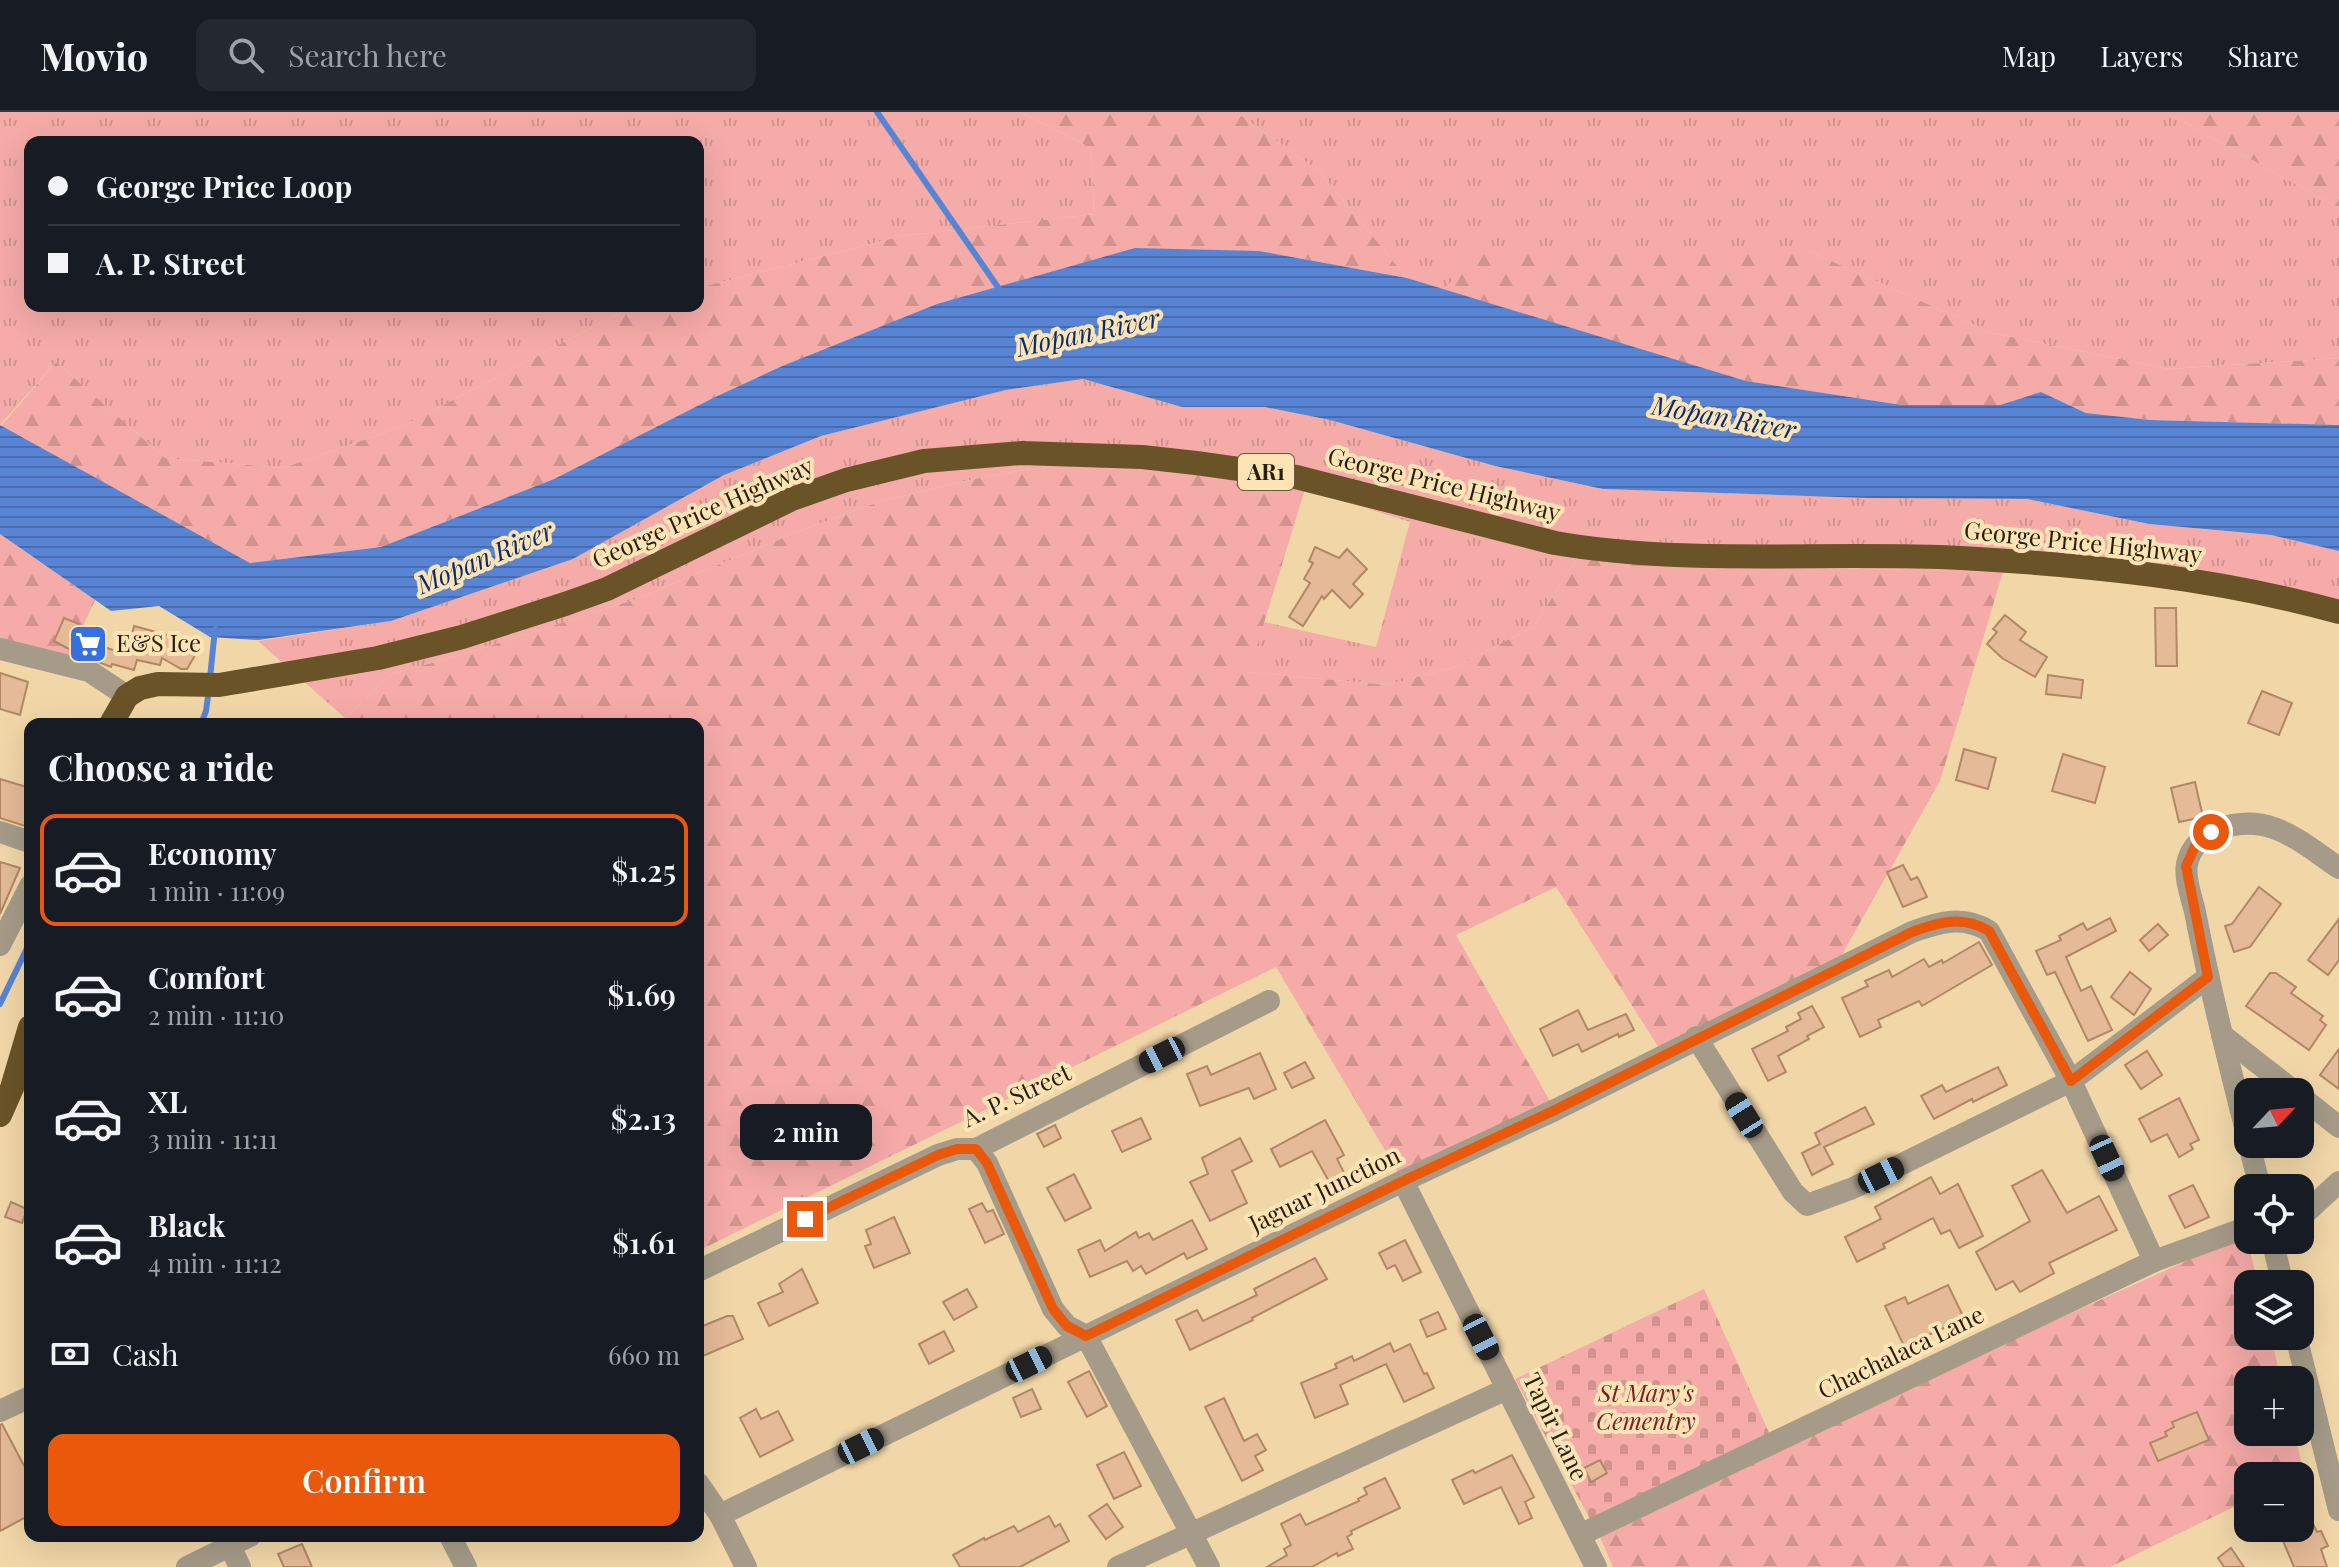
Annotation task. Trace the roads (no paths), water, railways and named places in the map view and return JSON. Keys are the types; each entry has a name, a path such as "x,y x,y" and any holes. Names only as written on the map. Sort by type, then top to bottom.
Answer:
{"highway":[{"name":"George Price Highway","path":"127,696 140,688 158,684 209,685 415,650 607,589 779,504 846,480 924,461 1022,453 1142,457 1283,475 1555,543 1592,549 1657,556 1960,558 2081,567 2165,576 2339,612"},
{"path":"114,718 127,696"},
{"path":"0,1115 24,1047"}],"street":[{"path":"0,649 89,671 127,696"},
{"path":"2234,1083 2208,977 2186,866 2196,844 2211,832 2237,822 2267,825 2288,833 2339,868"},
{"path":"0,832 24,840"},
{"path":"0,945 24,898"},
{"name":"Jaguar Junction","path":"720,1515 1403,1181 1555,1110 1696,1037 1912,932 1954,920 1977,923 1989,931 2071,1081"},
{"path":"1696,1037 1793,1192 1807,1205 1853,1188 2071,1081 2208,977"},
{"name":"A. P. Street","path":"704,1268 938,1155 957,1149 976,1149 1269,1001"},
{"path":"2222,1035 2277,1078"},
{"path":"2071,1081 2154,1261"},
{"path":"2314,1107 2339,1127"},
{"path":"976,1149 987,1163 1053,1309 1067,1326 1086,1336 1209,1567"},
{"name":"Tapir Lane","path":"1403,1181 1596,1567"},
{"path":"2314,1205 2339,1182"},
{"name":"Chachalaca Lane","path":"1580,1535 2154,1261 2234,1232"},
{"path":"2299,1350 2338,1505"},
{"path":"1118,1567 1507,1389"},
{"path":"0,1411 24,1400"},
{"path":"704,1492 720,1515 746,1567"},
{"path":"187,1567 238,1542"},
{"path":"240,1542 240,1567"},
{"path":"453,1542 466,1567"}],"water":[{"name":"Mopan River","path":"1135,248 1259,251 1407,278 1746,381 1902,405 2000,405 2041,392 2086,413 2150,420 2339,425 2339,551 2271,535 2149,524 2027,499 1868,498 1603,489 1495,466 1330,420 1265,407 1182,407 1083,379 1006,390 821,436 724,475 573,559 391,621 258,640 210,637 159,606 111,611 0,534 0,425 250,563 381,547 554,479 780,367 937,304"}],"waterway":[{"path":"877,112 1002,293"},
{"path":"210,678 215,629"},
{"path":"203,718 209,689"},
{"path":"0,1004 24,954"}],"place":[{"name":"E&S Ice","path":"88,644"}],"park label":[{"name":"St Mary's Cementry","path":"1646,1408"}]}
